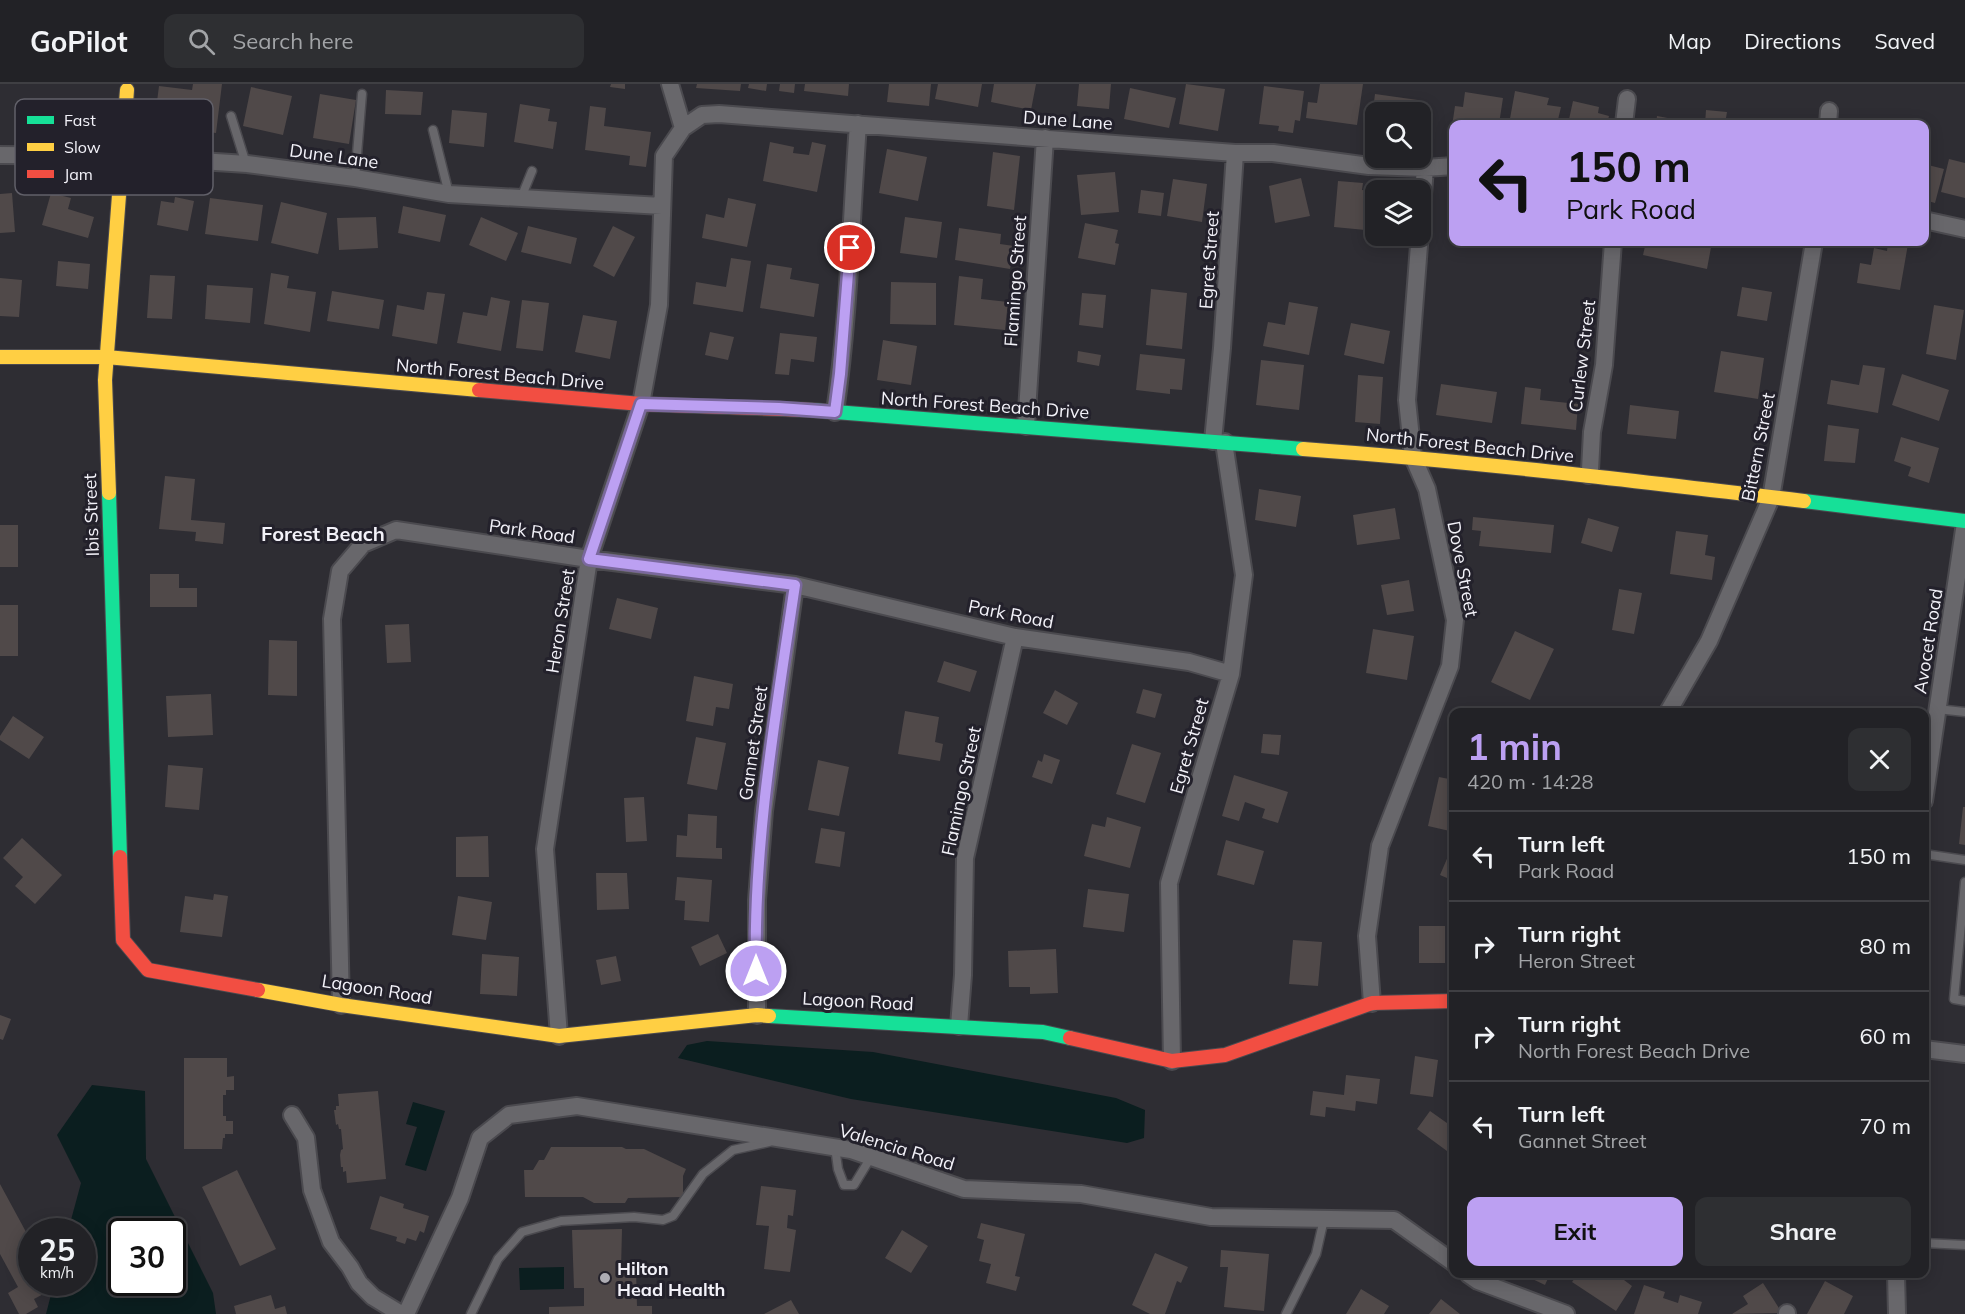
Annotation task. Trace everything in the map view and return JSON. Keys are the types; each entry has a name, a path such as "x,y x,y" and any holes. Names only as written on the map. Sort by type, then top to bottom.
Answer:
{"street":[{"path":"670,84 683,128"},
{"name":"Ibis Street","path":"127,99 128,90"},
{"path":"1624,120 1627,99"},
{"name":"Dune Lane","path":"683,128 702,115 719,114 1235,153 1274,153 1365,165"},
{"path":"835,412 848,292 858,124"},
{"name":"Heron Street","path":"559,1036 545,849 589,559 641,404 659,305 664,156 683,128"},
{"name":"Flamingo Street","path":"1026,426 1045,138"},
{"name":"Egret Street","path":"1173,1061 1169,884 1231,674 1244,575 1225,449 1219,442 1222,348 1235,153"},
{"name":"Dune Lane","path":"0,155 15,155"},
{"name":"Dune Lane","path":"213,162 355,178 449,194 662,206"},
{"name":"Dune Lane","path":"1431,167 1449,166"},
{"name":"Dove Street","path":"1372,1003 1367,936 1380,846 1450,666 1455,620 1427,489 1413,457 1407,400 1425,168"},
{"name":"Ibis Street","path":"119,195 105,391 123,940"},
{"path":"1929,221 1965,229"},
{"name":"Curlew Street","path":"1588,475 1595,412 1604,365 1613,246"},
{"name":"Bittern Street","path":"1670,708 1709,642 1771,498 1813,246"},
{"name":"North Forest Beach Drive","path":"0,357 106,357 641,404 779,408 1413,457 1588,475 1965,522"},
{"name":"Avocet Road","path":"1929,751 1965,522"},
{"name":"Park Road","path":"341,1005 332,619 340,572 363,543 396,530 589,559 795,585 1015,637 1189,662 1231,674"},
{"name":"Gannet Street","path":"757,1015 757,900 764,811 795,585"},
{"name":"Flamingo Street","path":"959,1026 963,975 965,858 1015,637"},
{"name":"Lagoon Road","path":"123,940 148,969 341,1005 559,1036 757,1015 1043,1032 1173,1061 1225,1055 1372,1003 1449,1001"},
{"path":"1929,1049 1965,1054"},
{"name":"Valencia Road","path":"404,1314 460,1198 480,1138 509,1115 577,1106 851,1150 964,1189 1081,1194 1211,1218 1394,1220 1449,1259"},
{"path":"292,1115 306,1138 312,1190 331,1242 359,1283 373,1297 404,1314"},
{"path":"1474,1278 1566,1314"},
{"path":"1896,1278 1897,1314"}],"lane":[{"path":"355,178 362,94"},
{"path":"231,116 247,164"},
{"path":"433,130 449,194"},
{"path":"521,198 532,171"},
{"path":"1937,709 1965,712"},
{"path":"1929,855 1965,860"},
{"path":"1965,882 1954,999 1965,1001"},
{"path":"471,1314 498,1259 522,1232 561,1221 634,1217 663,1220 673,1216 703,1174 733,1150 783,1139"},
{"path":"835,1147 838,1169 844,1185 854,1185 871,1157"},
{"path":"1286,1314 1316,1254 1324,1219"},
{"path":"1929,1243 1965,1245"}],"shaded area":[{"path":"707,1041 873,1052 1116,1098 1145,1110 1144,1138 1127,1143 851,1099 678,1058 687,1045"},
{"path":"92,1085 145,1091 146,1159 176,1218 108,1218 108,1296 186,1296 186,1239 213,1293 216,1314 46,1314 51,1296 96,1296 96,1218 72,1218 81,1183 57,1135"},
{"path":"413,1102 445,1111 426,1171 405,1165 417,1127 406,1124"},
{"path":"564,1267 564,1289 520,1290 519,1268"}],"building":[{"path":"193,84 222,84 216,133 213,133 213,99 157,99 159,86 192,90"},
{"path":"611,84 625,84 625,89 610,87"},
{"path":"697,84 741,84 740,91 696,88"},
{"path":"749,84 767,84 766,91 748,88"},
{"path":"780,84 795,84 794,93 779,91"},
{"path":"805,84 849,84 848,96 804,91"},
{"path":"889,84 931,84 929,106 887,102"},
{"path":"938,84 982,84 978,107 935,99"},
{"path":"994,84 1036,84 1031,110 991,102"},
{"path":"1079,84 1111,84 1109,109 1077,106"},
{"path":"1186,84 1225,89 1218,131 1179,124"},
{"path":"1320,84 1363,84 1357,125 1306,118 1308,102 1317,103"},
{"path":"1264,86 1304,91 1300,121 1295,120 1293,133 1278,131 1279,126 1259,124"},
{"path":"251,87 292,96 283,135 243,126"},
{"path":"1130,88 1176,98 1169,128 1124,119"},
{"path":"386,90 423,92 421,115 385,114"},
{"path":"1515,91 1549,98 1547,105 1561,107 1558,120 1510,120"},
{"path":"1465,92 1503,98 1500,120 1453,120 1455,106 1463,107"},
{"path":"320,94 356,100 349,144 313,138"},
{"path":"1375,94 1418,100 1418,102 1374,102"},
{"path":"1573,101 1599,107 1598,113 1609,116 1608,120 1569,120"},
{"path":"520,104 550,109 548,121 557,122 553,149 514,142"},
{"path":"590,106 606,108 604,126 651,132 646,167 629,165 630,156 585,150"},
{"path":"452,110 487,113 484,147 449,143"},
{"path":"1706,110 1727,112 1726,120 1705,120"},
{"path":"1657,116 1673,119 1673,120 1656,120"},
{"path":"770,142 794,147 793,153 809,155 812,142 826,145 817,192 763,181"},
{"path":"887,149 927,157 918,201 879,193"},
{"path":"993,152 1020,156 1014,210 987,206"},
{"path":"1949,159 1965,163 1965,198 1941,192"},
{"path":"1929,165 1944,169 1935,203 1929,201"},
{"path":"1115,172 1119,212 1081,215 1077,175"},
{"path":"1301,178 1310,216 1275,223 1269,186"},
{"path":"1173,179 1207,184 1202,222 1167,216"},
{"path":"1338,181 1363,183 1365,230 1334,227"},
{"path":"1141,190 1164,193 1161,216 1138,213"},
{"path":"12,193 15,232 0,233 0,194"},
{"path":"50,195 71,198 68,209 94,217 88,238 42,225"},
{"path":"175,197 194,201 188,231 157,225 161,201 174,203"},
{"path":"210,198 263,205 258,241 205,234"},
{"path":"728,198 756,204 747,247 702,238 706,214 724,218"},
{"path":"281,202 327,213 318,254 271,243"},
{"path":"403,206 446,215 440,242 398,233"},
{"path":"376,217 378,248 339,250 337,218"},
{"path":"481,217 518,233 506,261 469,245"},
{"path":"905,217 942,222 937,258 900,253"},
{"path":"1085,223 1118,230 1115,243 1119,244 1115,265 1078,258"},
{"path":"528,226 577,238 571,264 521,252"},
{"path":"613,226 635,237 614,277 593,266"},
{"path":"959,228 1001,234 1000,244 1014,246 1010,269 955,260"},
{"path":"1645,246 1711,246 1707,269 1643,255"},
{"path":"1888,246 1908,246 1900,290 1857,283 1860,263 1871,265 1874,248 1887,251"},
{"path":"731,258 751,261 743,312 693,304 696,282 726,287"},
{"path":"58,261 90,264 88,289 56,286"},
{"path":"767,264 792,268 790,279 819,284 814,317 760,308"},
{"path":"271,273 289,276 287,288 316,292 310,332 264,324"},
{"path":"150,275 175,276 172,319 147,318"},
{"path":"959,276 983,279 981,299 1008,302 1005,330 954,325"},
{"path":"0,278 22,280 19,317 0,316"},
{"path":"891,282 936,283 936,325 890,324"},
{"path":"207,285 253,288 250,323 205,319"},
{"path":"1742,287 1772,292 1767,321 1737,316"},
{"path":"1151,289 1187,293 1182,349 1146,345"},
{"path":"332,291 384,300 379,329 327,321"},
{"path":"427,292 445,294 437,344 392,336 397,305 424,310"},
{"path":"1082,293 1106,295 1103,328 1079,325"},
{"path":"491,297 510,301 501,351 457,343 463,312 487,316"},
{"path":"522,300 549,303 543,351 516,348"},
{"path":"1289,302 1318,307 1309,355 1263,346 1268,322 1285,325"},
{"path":"1934,305 1964,310 1956,360 1926,354"},
{"path":"583,315 617,321 610,359 575,352"},
{"path":"1351,323 1390,331 1384,364 1344,355"},
{"path":"710,332 734,337 728,360 705,355"},
{"path":"780,333 817,337 814,362 791,359 789,375 775,374"},
{"path":"883,340 917,346 911,385 877,380"},
{"path":"1078,351 1101,355 1099,366 1077,362"},
{"path":"1721,351 1764,358 1758,399 1714,392"},
{"path":"1140,354 1185,359 1182,390 1170,389 1170,394 1136,390"},
{"path":"1261,360 1304,365 1299,410 1256,405"},
{"path":"1863,365 1885,368 1878,413 1827,404 1831,380 1859,385"},
{"path":"1902,374 1949,390 1939,421 1892,405"},
{"path":"1358,375 1383,377 1380,424 1355,422"},
{"path":"1441,384 1497,392 1492,423 1436,415"},
{"path":"1525,387 1541,389 1540,400 1578,404 1576,430 1521,424"},
{"path":"1630,405 1679,411 1676,439 1627,434"},
{"path":"1828,425 1859,429 1855,463 1824,461"},
{"path":"1901,437 1939,448 1929,483 1908,476 1911,467 1894,461"},
{"path":"165,476 195,479 191,520 225,523 223,544 195,541 196,532 159,529"},
{"path":"1259,489 1301,496 1296,527 1255,520"},
{"path":"1395,508 1400,539 1357,545 1353,515"},
{"path":"1473,517 1554,525 1551,553 1479,546 1481,531 1472,530"},
{"path":"1588,518 1619,527 1612,552 1581,543"},
{"path":"0,525 18,525 18,567 0,567"},
{"path":"1676,531 1708,535 1705,555 1715,557 1712,580 1670,574"},
{"path":"150,574 179,574 179,588 197,588 197,607 150,607"},
{"path":"1409,580 1414,611 1387,615 1381,585"},
{"path":"1619,589 1642,593 1634,634 1612,630"},
{"path":"617,598 658,608 651,639 609,629"},
{"path":"0,605 18,605 18,656 0,656"},
{"path":"409,624 411,662 387,663 385,625"},
{"path":"1373,629 1414,636 1407,680 1366,673"},
{"path":"1515,631 1554,649 1530,700 1491,682"},
{"path":"269,640 297,641 297,696 268,695"},
{"path":"944,661 977,671 970,692 937,682"},
{"path":"694,676 733,684 729,709 716,707 713,726 686,721"},
{"path":"1143,689 1162,694 1155,718 1136,713"},
{"path":"1055,690 1078,703 1067,725 1043,713"},
{"path":"211,694 213,735 168,737 166,696"},
{"path":"905,711 939,717 935,742 943,744 940,761 898,754"},
{"path":"13,716 44,737 29,759 0,740 0,736"},
{"path":"1263,734 1281,735 1279,755 1261,753"},
{"path":"696,737 726,743 717,790 687,784"},
{"path":"1132,744 1161,753 1145,803 1116,794"},
{"path":"1044,754 1060,760 1052,784 1032,777 1038,760 1042,762"},
{"path":"818,760 849,767 839,816 808,810"},
{"path":"168,765 203,768 199,810 165,807"},
{"path":"1234,775 1288,792 1278,823 1262,818 1265,809 1245,802 1239,821 1222,816"},
{"path":"1439,777 1449,779 1449,831 1428,826"},
{"path":"644,797 647,841 626,842 624,798"},
{"path":"1963,807 1965,807 1965,845 1959,844"},
{"path":"688,814 717,816 716,848 722,848 722,859 676,857 677,835 687,836"},
{"path":"1107,817 1141,827 1130,868 1084,856 1092,824 1105,827"},
{"path":"821,828 845,832 840,867 815,863"},
{"path":"488,836 489,877 456,877 456,837"},
{"path":"22,838 62,875 35,904 15,886 23,877 3,858"},
{"path":"1226,840 1264,851 1254,885 1217,875"},
{"path":"1449,854 1449,879 1440,875"},
{"path":"596,873 627,873 629,909 597,910"},
{"path":"677,877 712,880 709,922 684,920 685,901 675,900"},
{"path":"1088,889 1129,894 1124,932 1083,927"},
{"path":"214,894 228,896 222,937 180,932 185,896 213,900"},
{"path":"458,896 492,902 486,940 452,935"},
{"path":"1419,926 1445,926 1445,963 1419,963"},
{"path":"718,934 727,953 700,966 691,947"},
{"path":"1293,940 1322,942 1318,986 1289,984"},
{"path":"1056,949 1058,993 1030,994 1030,987 1009,987 1008,951"},
{"path":"482,954 519,957 517,996 480,994"},
{"path":"616,956 621,981 601,985 596,960"},
{"path":"0,1015 11,1019 3,1040 0,1039"},
{"path":"1415,1056 1438,1060 1433,1097 1410,1094"},
{"path":"184,1058 227,1058 227,1077 234,1076 234,1090 226,1090 226,1095 223,1095 223,1116 226,1116 226,1121 233,1121 233,1134 225,1134 222,1149 184,1149"},
{"path":"1346,1075 1380,1079 1377,1104 1356,1101 1355,1111 1326,1107 1325,1117 1310,1115 1313,1091 1344,1095"},
{"path":"378,1091 386,1179 347,1183 346,1171 343,1172 343,1167 341,1167 340,1155 343,1149 341,1129 338,1124 336,1125 334,1110 336,1106 339,1106 338,1094"},
{"path":"1430,1111 1449,1124 1449,1148 1447,1151 1417,1129"},
{"path":"551,1147 644,1149 686,1169 683,1176 683,1197 628,1198 625,1203 594,1203 583,1197 525,1197 524,1170 533,1170 539,1160 544,1160"},
{"path":"237,1170 276,1249 240,1266 202,1187"},
{"path":"0,1184 18,1218 18,1287 0,1254"},
{"path":"761,1186 796,1190 793,1216 788,1215 787,1228 796,1230 790,1272 764,1269 769,1226 756,1225"},
{"path":"380,1196 404,1204 403,1208 429,1216 424,1233 420,1231 416,1241 407,1238 405,1244 396,1241 397,1237 370,1229"},
{"path":"981,1223 1025,1234 1015,1276 1020,1277 1016,1291 986,1283 991,1264 979,1261 984,1240 977,1238"},
{"name":"Hilton Head Health","path":"622,1229 621,1269 636,1269 637,1306 652,1306 652,1314 549,1314 549,1307 584,1306 584,1288 574,1288 572,1230"},
{"path":"902,1230 928,1246 911,1273 885,1258"},
{"path":"1221,1250 1269,1254 1264,1311 1224,1307 1228,1267 1220,1267"},
{"path":"1155,1253 1188,1267 1181,1283 1177,1281 1165,1314 1150,1314 1132,1305"},
{"path":"1530,1278 1548,1278 1545,1285"},
{"path":"1575,1278 1625,1278 1624,1280 1632,1286 1616,1311 1572,1282"},
{"path":"1825,1281 1853,1296 1844,1314 1807,1314"},
{"path":"1763,1283 1782,1313 1732,1314 1748,1304 1743,1296"},
{"path":"1644,1285 1665,1292 1663,1298 1678,1303 1680,1295 1702,1302 1698,1314 1634,1314"},
{"path":"18,1287 18,1296 40,1296 34,1299 38,1307 26,1314 19,1314 8,1293"},
{"path":"1361,1289 1389,1306 1384,1314 1346,1314"},
{"path":"271,1295 275,1309 285,1306 287,1314 236,1314 234,1306"},
{"path":"1441,1299 1460,1314 1429,1314"},
{"path":"791,1300 799,1314 764,1314"}],"traffic: fast":[{"path":"810,410 1303,449"},
{"path":"109,493 120,857"},
{"path":"1804,501 1965,521"},
{"path":"769,1016 1043,1032 1070,1038"}],"traffic: slow":[{"path":"126,99 127,90"},
{"path":"109,493 105,380 119,195"},
{"path":"0,357 106,357 479,390"},
{"path":"1303,449 1491,465 1804,501"},
{"path":"258,990 341,1005 559,1036 757,1015 769,1016"}],"traffic: jam":[{"path":"479,390 641,404 810,410"},
{"path":"120,857 123,940 148,970 258,990"},
{"path":"1070,1038 1172,1061 1225,1055 1372,1003 1449,1001"}],"place":[{"name":"Hilton Head Health","path":"605,1278"}],"district":[{"name":"Forest Beach","path":"323,533"}],"route":[{"path":"756,971 757,900 764,811 795,585 589,559 641,404 835,412 848,292 850,248"}]}
